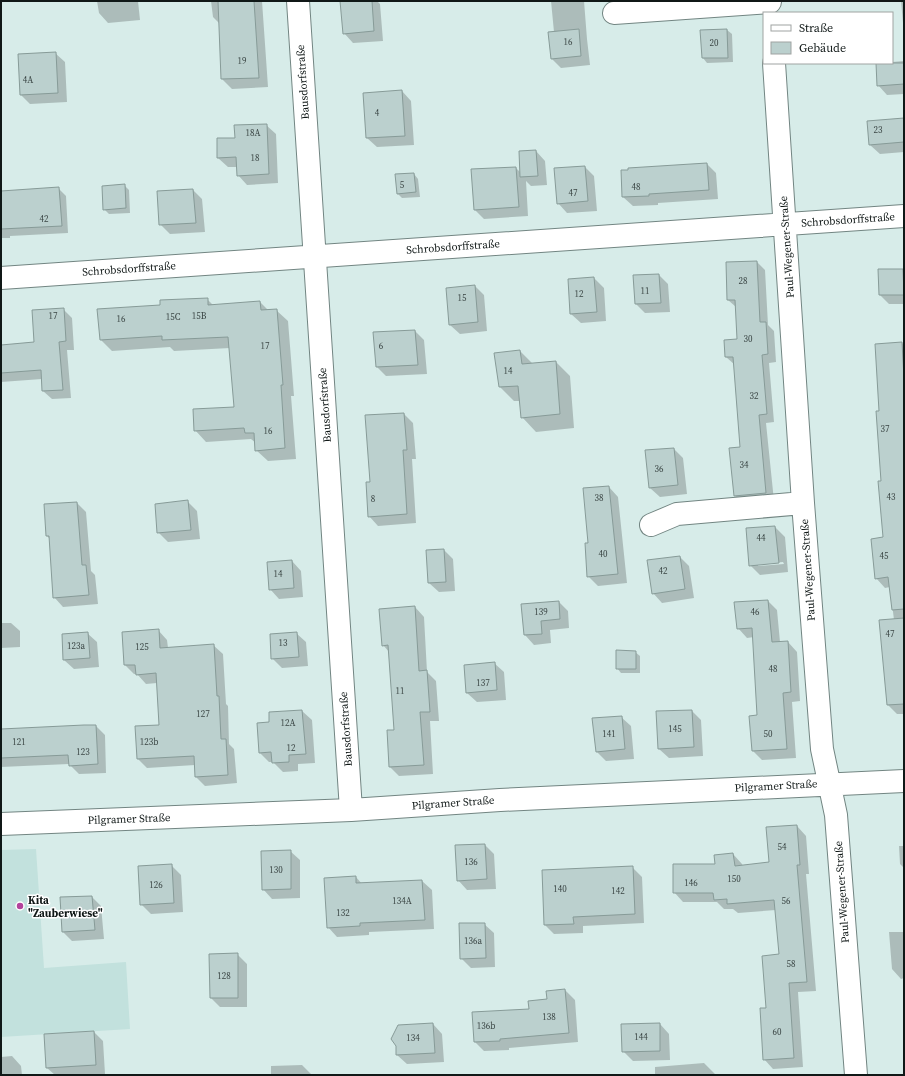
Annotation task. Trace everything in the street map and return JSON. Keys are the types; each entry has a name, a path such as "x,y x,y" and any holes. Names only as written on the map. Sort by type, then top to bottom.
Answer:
{"street":[{"name":"Bausdorfstraße","path":"298,1 351,810"},
{"path":"614,13 770,5"},
{"name":"Paul-Wegener-Straße","path":"774,64 786,224 803,503 822,749 836,815 856,1075"},
{"name":"Schrobsdorffstraße","path":"1,278 904,216"},
{"path":"651,525 677,514 803,503"},
{"name":"Pilgramer Straße","path":"1,824 351,810 500,800 904,781"}],"shaded area":[{"name":"Kita \"Zauberwiese\"","path":"36,849 44,968 126,962 130,1029 1,1037 1,850"}],"building":[{"path":"218,1 254,1 259,78 221,79"},
{"path":"340,1 372,1 374,31 343,34"},
{"path":"579,29 581,56 551,59 548,32"},
{"path":"727,29 728,58 702,58 700,30"},
{"path":"56,52 58,93 20,95 18,54"},
{"path":"904,63 904,84 877,86 876,64"},
{"path":"402,90 405,136 366,138 363,93"},
{"path":"904,118 904,142 869,145 867,121"},
{"path":"267,124 269,174 237,176 236,157 217,158 217,138 235,138 234,125"},
{"path":"536,150 538,176 520,177 519,151"},
{"path":"707,163 709,190 622,197 621,170 628,170 628,168"},
{"path":"585,166 588,201 557,204 554,168"},
{"path":"516,167 519,207 474,210 471,169"},
{"path":"414,173 416,192 397,194 395,174"},
{"path":"125,184 126,208 103,210 102,186"},
{"path":"59,187 62,226 1,229 1,191"},
{"path":"193,189 196,223 159,225 157,191"},
{"path":"757,261 760,322 766,322 768,354 762,355 767,414 759,415 766,493 734,496 729,448 740,447 733,357 725,357 724,340 737,339 735,300 727,300 726,262"},
{"path":"878,269 903,269 904,295 879,295"},
{"path":"659,274 661,303 635,304 633,275"},
{"path":"594,277 597,312 570,314 568,279"},
{"path":"475,285 478,322 449,325 446,288"},
{"path":"208,298 208,305 260,301 261,310 277,309 283,385 281,385 285,448 255,451 254,433 245,433 244,428 194,431 193,409 234,407 228,337 162,340 162,336 100,340 97,309 160,305 160,300"},
{"path":"64,308 66,341 59,342 63,390 42,391 41,370 1,373 1,345 34,342 32,310"},
{"path":"415,330 418,365 376,367 373,332"},
{"path":"902,342 904,378 904,609 892,610 888,577 875,579 871,539 883,537 878,481 881,481 876,411 879,411 875,344"},
{"path":"520,350 522,364 556,361 560,414 521,418 518,386 499,387 494,353"},
{"path":"404,413 407,450 403,450 407,514 368,517 366,482 370,482 365,415"},
{"path":"674,448 678,485 649,488 645,450"},
{"path":"609,486 618,574 587,577 585,543 588,543 583,488"},
{"path":"188,500 191,530 157,533 155,504"},
{"path":"77,502 82,565 86,565 89,595 53,598 49,536 46,536 44,504"},
{"path":"775,526 779,563 749,566 746,528"},
{"path":"444,549 446,582 428,583 426,550"},
{"path":"680,556 685,589 652,594 647,560"},
{"path":"292,560 294,588 269,590 267,562"},
{"path":"768,600 772,642 788,641 791,692 783,693 787,749 752,751 749,716 757,715 752,628 737,629 734,602"},
{"path":"559,601 560,619 541,621 542,634 524,635 521,604"},
{"path":"415,606 419,671 427,670 430,712 420,712 424,765 389,767 387,730 394,730 388,645 382,646 379,609"},
{"path":"904,618 904,704 887,705 879,620"},
{"path":"159,629 160,648 214,644 221,739 226,739 228,775 195,777 194,756 137,759 135,726 159,725 156,673 136,675 135,665 124,665 122,632"},
{"path":"88,632 90,658 63,660 62,634"},
{"path":"297,632 299,657 271,659 270,634"},
{"path":"616,650 636,651 636,669 616,669"},
{"path":"495,662 497,690 466,693 464,665"},
{"path":"302,710 306,754 289,755 289,762 272,763 271,752 259,753 257,723 269,722 269,712"},
{"path":"692,710 694,747 658,749 656,711"},
{"path":"622,716 625,749 596,752 592,718"},
{"path":"96,725 98,764 69,766 68,755 1,758 1,729"},
{"path":"797,825 800,865 797,865 807,982 789,983 794,1058 763,1060 760,1008 766,1008 762,956 779,954 774,900 727,904 727,899 714,900 713,893 673,893 673,864 715,864 714,855 733,853 735,866 769,862 766,827"},
{"path":"485,844 487,879 457,881 455,845"},
{"path":"291,850 291,889 262,890 261,851"},
{"path":"172,864 174,903 140,905 138,866"},
{"path":"633,866 635,914 573,917 574,924 544,925 542,870"},
{"path":"356,876 356,883 422,880 425,920 360,923 360,926 327,928 324,878"},
{"path":"92,896 95,930 62,932 60,897"},
{"path":"459,923 485,923 486,958 460,959"},
{"path":"238,953 238,998 210,998 209,954"},
{"path":"565,989 569,1033 500,1039 500,1041 474,1042 472,1012 529,1009 528,1001 547,999 546,991"},
{"path":"433,1023 435,1053 396,1055 396,1046 391,1039 398,1025"},
{"path":"660,1023 660,1051 622,1052 621,1024"},
{"path":"94,1031 96,1065 46,1068 44,1034"}],"place":[{"name":"Kita \"Zauberwiese\"","path":"20,906"}]}
